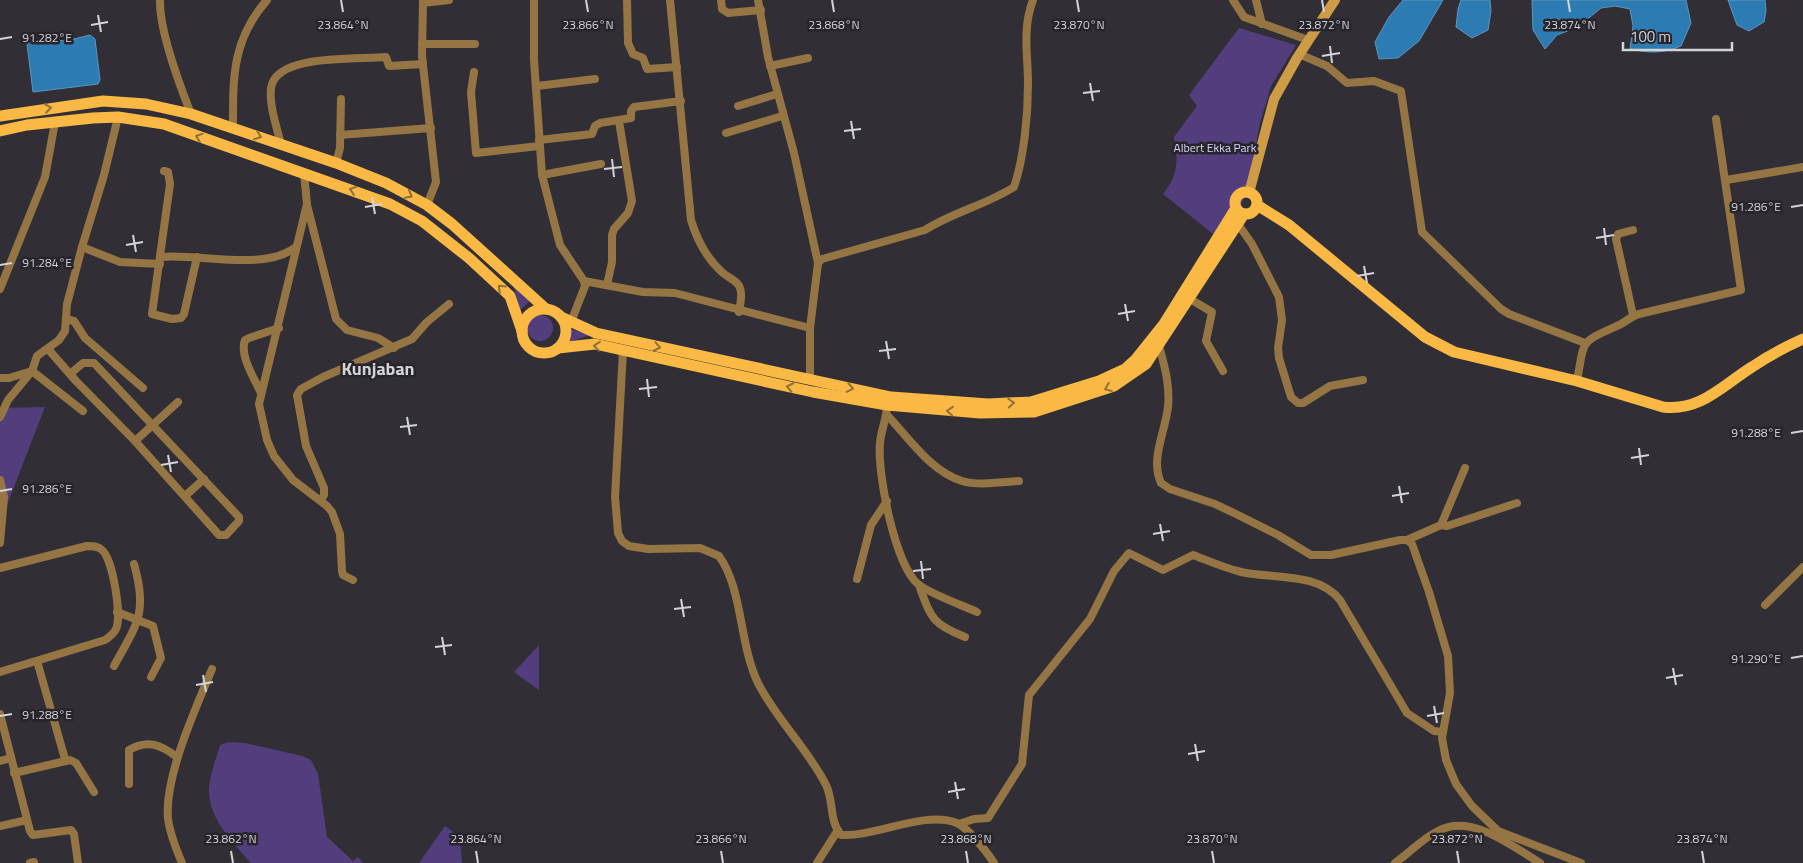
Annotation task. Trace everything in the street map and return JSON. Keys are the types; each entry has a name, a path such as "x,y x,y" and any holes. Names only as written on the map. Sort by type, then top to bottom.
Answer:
{"main road":[{"path":"0,116 103,101 146,104 191,114 233,127 336,163 386,183 427,205 452,224 546,309 596,333 891,397 1010,404 1031,402 1099,381 1124,369 1146,348 1239,215 1251,213 1257,205"},
{"path":"0,131 55,122 118,117 164,124 390,204 422,221 469,258 510,296 527,344 532,349 545,352 558,348 595,344 887,410 980,414 1034,412 1114,386 1146,364 1159,346 1190,299 1239,215 1237,198 1242,193 1249,193 1254,196 1257,205 1289,225 1425,338 1441,347 1454,352 1577,381 1663,407 1686,407 1706,400 1753,366 1803,340"},
{"path":"522,331 532,312 546,309"},
{"path":"558,348 565,336 564,323 566,320"}],"street":[{"path":"160,0 163,21 180,84 191,114"},
{"path":"233,127 234,86 241,41 246,26 267,0"},
{"path":"427,205 436,182 423,64 423,1 449,0"},
{"path":"534,0 534,60 542,176 560,245 584,281 585,286 566,320"},
{"path":"627,0 628,34 631,51 643,58 647,68 678,68"},
{"path":"670,0 678,68 691,220 696,236 709,258 723,273 738,284 741,290 739,312"},
{"path":"721,0 722,9 728,13 761,10"},
{"path":"758,0 770,66 782,116 794,153 818,263 810,328 810,380"},
{"path":"818,263 822,259 925,230 938,222 996,199 1014,188 1022,151 1028,85 1026,23 1032,0"},
{"path":"1233,0 1244,17 1308,40"},
{"path":"1256,0 1262,24"},
{"path":"1249,193 1274,100 1299,54 1334,0"},
{"path":"422,44 475,44"},
{"path":"1299,54 1327,66 1347,83 1374,81 1401,91 1422,232 1501,309 1509,314 1585,343"},
{"path":"281,145 274,115 271,88 274,78 282,70 291,66 318,62 386,57 389,66 423,64"},
{"path":"770,66 808,58"},
{"path":"474,72 471,92 476,153 592,134 595,126 600,123 631,118 631,111 634,107 681,101"},
{"path":"537,86 595,80"},
{"path":"738,106 777,94"},
{"path":"336,163 340,135 341,99"},
{"path":"726,133 782,116"},
{"path":"0,417 8,400 32,371 37,356 48,349 62,335 67,304 104,175 118,117"},
{"path":"1577,381 1585,343 1594,335 1625,323 1633,315 1741,290 1716,119"},
{"path":"607,285 612,262 612,235 614,229 628,213 632,201 619,121"},
{"path":"0,289 45,177 55,122"},
{"path":"340,135 431,128"},
{"path":"542,176 601,164"},
{"path":"1726,180 1803,167"},
{"path":"164,171 168,172 170,176 161,260 152,314 178,318 184,314 197,257"},
{"path":"304,174 306,204 336,320 347,330 378,338 394,348"},
{"path":"306,204 279,328 261,393 260,412 267,440 274,456 293,480 320,500 332,512 338,524 343,575 353,580"},
{"path":"1239,215 1279,297 1282,320 1279,358 1291,397 1298,403 1303,403 1330,386 1363,380"},
{"path":"1633,230 1618,234 1616,239 1633,315"},
{"path":"82,247 120,262 197,257 258,259 280,255 296,247"},
{"path":"584,281 643,292 676,293 739,312 810,328"},
{"path":"1190,299 1212,312 1206,341 1223,371"},
{"path":"320,500 324,495 324,488 306,446 297,395 302,389 323,377 412,340 432,317 449,304"},
{"path":"66,319 74,321 85,338 143,388"},
{"path":"261,393 246,358 243,345 245,340 249,338 279,328"},
{"path":"1159,346 1169,384 1168,408 1156,464 1161,483 1170,490 1216,504 1278,534 1311,555 1331,555 1407,540 1440,525 1447,526 1516,503"},
{"path":"48,349 70,374 135,441 219,535 226,535 239,521 239,518 94,363 83,363 70,374"},
{"path":"623,351 615,498 618,533 622,541 629,546 648,549 700,548 719,556 730,576 744,640 759,683 824,782 841,835 855,836 924,822 947,820 959,824 987,852 994,863"},
{"path":"0,378 9,378 32,371"},
{"path":"32,371 83,412"},
{"path":"135,441 178,402"},
{"path":"887,410 925,456 951,476 973,482 1019,481"},
{"path":"887,410 880,443 880,463 898,552 907,570 919,585 936,622 942,628 965,637"},
{"path":"1440,525 1465,468"},
{"path":"185,496 204,479"},
{"path":"0,480 4,497 0,543"},
{"path":"857,579 871,525 887,501"},
{"path":"1407,540 1416,550 1448,656 1450,693 1443,732 1446,760 1450,770 1472,806 1484,820 1498,831 1581,863"},
{"path":"0,568 87,546 96,546 107,556 111,568 118,612 116,629 105,640 0,672"},
{"path":"959,824 974,819 988,818 996,806 1022,764 1029,695 1090,619 1114,571 1129,553 1163,570 1193,555 1241,572 1298,579 1328,588 1340,600 1407,713 1434,731 1443,732"},
{"path":"114,666 139,620 140,591 134,564"},
{"path":"1765,604 1803,567"},
{"path":"919,585 977,612"},
{"path":"118,612 154,626 161,658 151,677"},
{"path":"37,661 65,759"},
{"path":"182,863 168,818 169,802 178,757 212,669"},
{"path":"0,714 14,773 33,835 71,830 74,834 78,863"},
{"path":"130,784 128,756 129,750 134,747 141,744 158,744 178,757"},
{"path":"0,761 11,758"},
{"path":"14,773 65,759 76,763 94,792"},
{"path":"0,826 27,820"},
{"path":"1395,863 1438,831 1452,826 1464,825 1485,832 1540,863"},
{"path":"817,863 838,830"},
{"path":"30,863 34,862"}],"green space":[{"name":"Albert Ekka Park","path":"1239,28 1296,45 1271,86 1260,123 1249,182 1242,202 1217,237 1163,194 1175,174 1176,153 1174,137 1197,106 1189,95"},
{"path":"514,287 530,301 520,310"},
{"path":"540,315 549,319 553,328 549,337 540,341 531,337 527,328 531,319"},
{"path":"570,329 590,335 567,343"},
{"path":"45,407 0,523 0,408"},
{"path":"539,645 539,690 514,672"},
{"path":"229,742 245,743 302,756 311,760 318,774 327,837 353,861 358,857 363,863 251,863 219,823 214,814 209,794 210,782 220,745"},
{"path":"445,826 460,837 462,863 419,863"}],"water":[{"path":"1403,0 1443,0 1419,41 1398,58 1379,59 1375,42 1389,17"},
{"path":"1461,0 1490,0 1491,11 1488,30 1472,38 1456,27"},
{"path":"1532,0 1686,0 1691,23 1681,46 1674,49 1662,52 1649,52 1630,49 1633,26 1630,9 1615,6 1601,8 1578,27 1557,35 1545,49 1533,30"},
{"path":"1728,0 1765,0 1764,22 1749,31 1737,25"},
{"path":"90,35 95,39 100,80 98,84 33,92 27,44 46,39 66,41"}],"district":[{"name":"Kunjaban","path":"378,368"}]}
